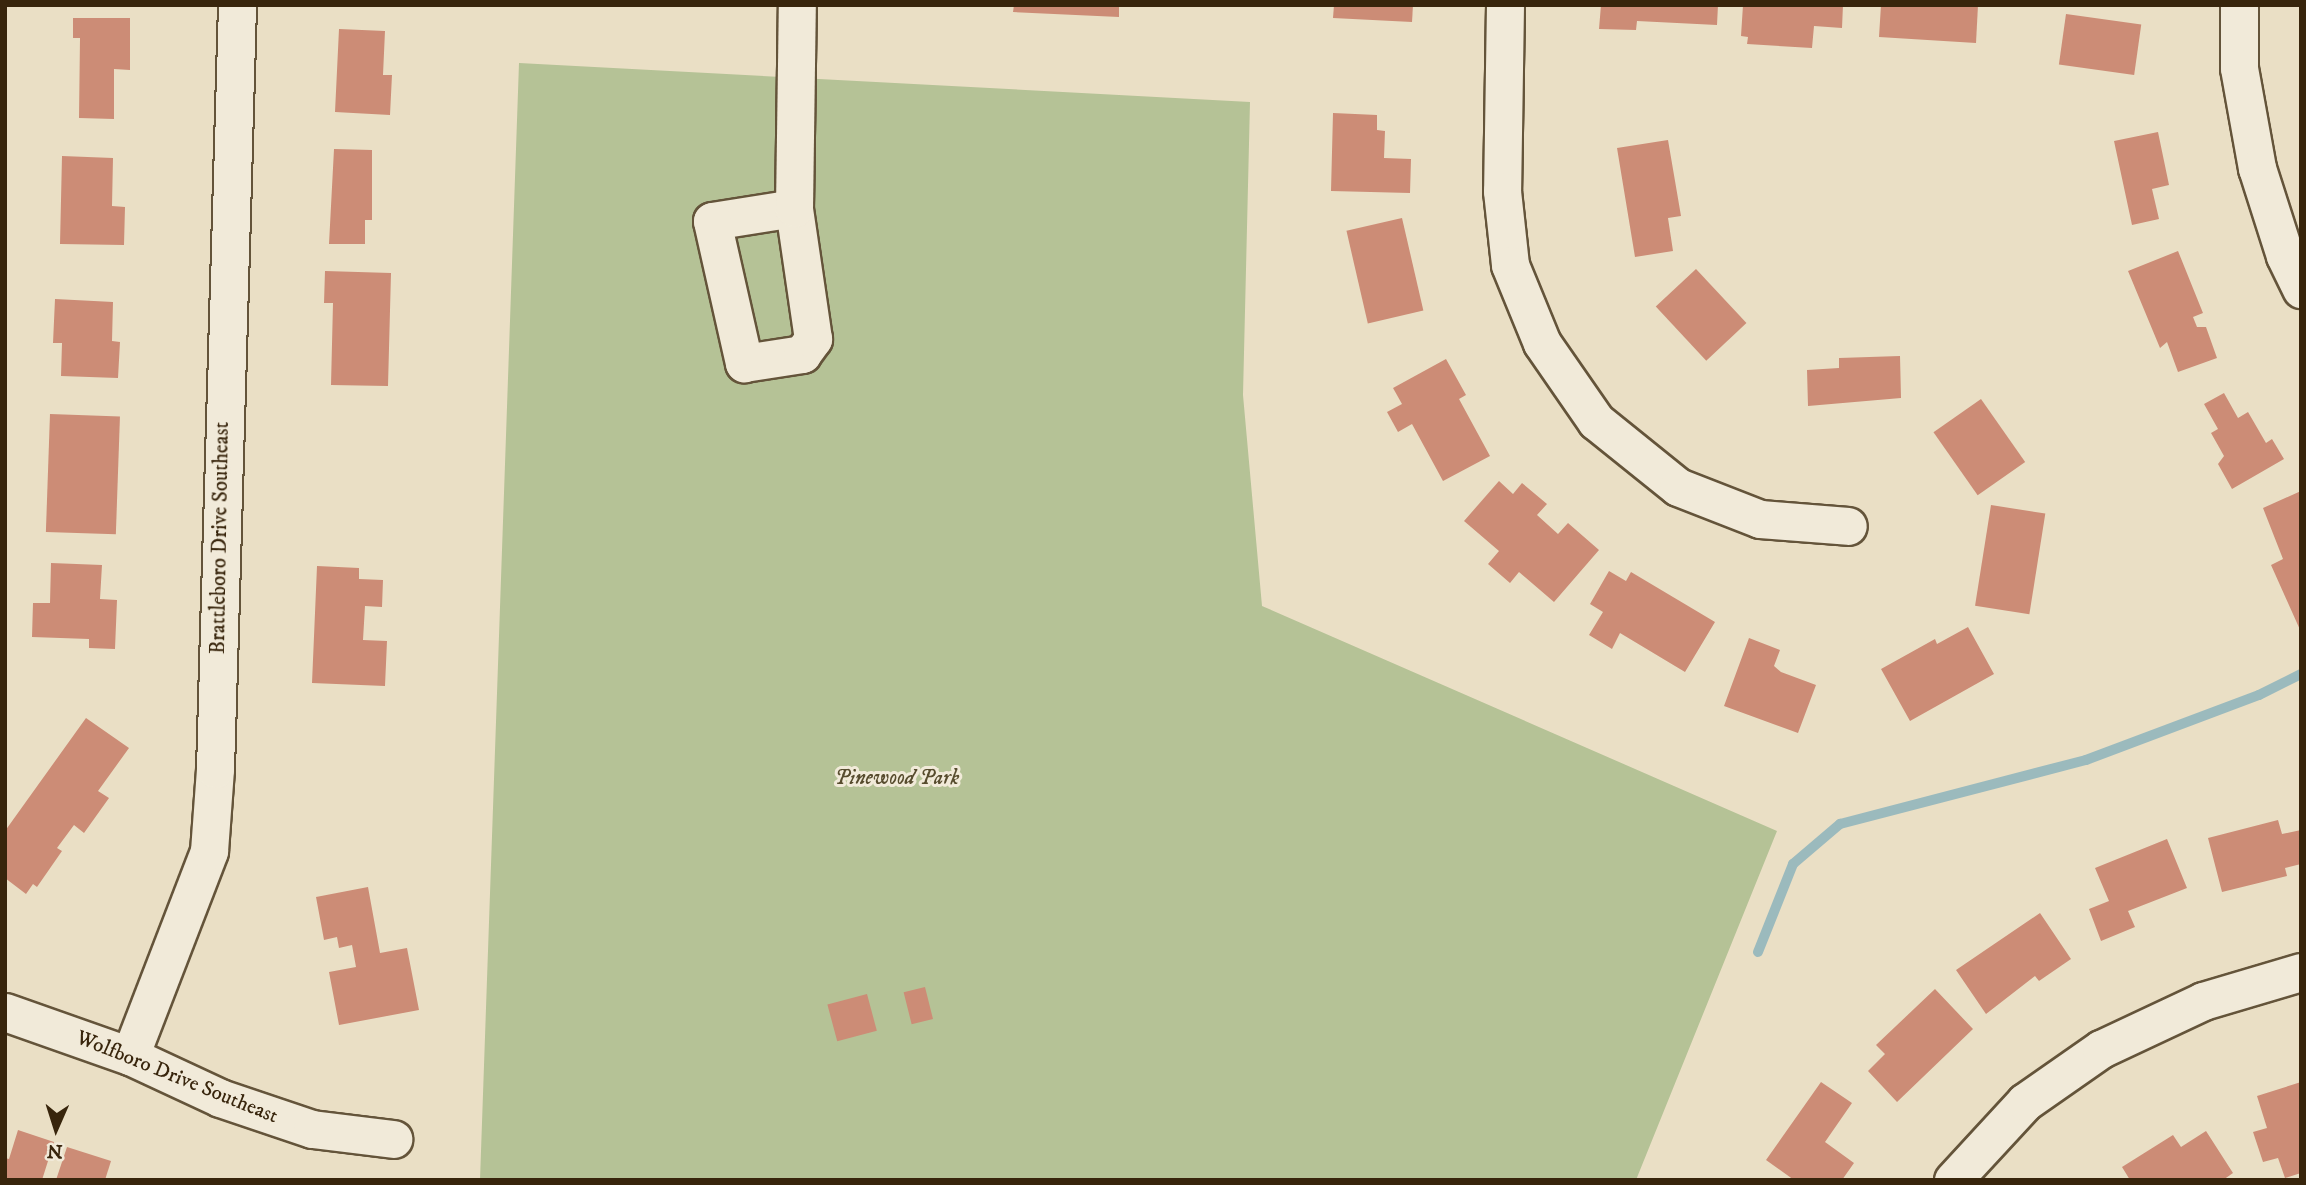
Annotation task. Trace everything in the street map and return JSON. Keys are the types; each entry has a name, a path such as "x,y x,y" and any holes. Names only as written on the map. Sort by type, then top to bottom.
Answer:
{"street":[{"name":"Brattleboro Drive Southeast","path":"130,1056 209,851 215,769 237,5"},
{"path":"794,208 797,5"},
{"path":"1504,5 1502,191 1510,265 1542,343 1596,421 1678,487 1760,519 1848,526"},
{"path":"2239,5 2239,68 2257,168 2301,289"},
{"path":"1952,1180 2025,1102 2101,1049 2203,1001 2301,972"},
{"name":"Wolfboro Drive Southeast","path":"5,1012 130,1056 220,1098 312,1129 393,1139"}],"green space":[{"name":"Pinewood Park","path":"519,63 1250,102 1243,395 1262,606 1777,831 1636,1180 480,1180"}],"building":[{"path":"1014,5 1119,5 1119,17 1013,12"},
{"path":"1334,5 1413,5 1412,22 1333,18"},
{"path":"1601,5 1718,5 1717,25 1637,21 1636,30 1599,29"},
{"path":"1743,5 1843,5 1842,28 1814,26 1812,48 1747,44 1748,37 1741,36"},
{"path":"1881,5 1978,5 1976,43 1879,37"},
{"path":"2066,14 2141,25 2134,75 2059,65"},
{"path":"73,18 130,18 130,70 114,69 114,119 79,118 80,38 73,38"},
{"path":"339,29 385,31 383,75 392,75 390,115 335,112"},
{"path":"1333,113 1377,115 1377,130 1385,131 1384,158 1411,159 1410,193 1331,191"},
{"path":"2158,132 2169,185 2152,189 2159,219 2132,225 2114,141"},
{"path":"1668,140 1681,216 1668,218 1673,251 1635,257 1617,148"},
{"path":"334,149 372,150 372,220 365,220 365,244 329,244"},
{"path":"62,156 113,158 112,206 125,207 124,245 60,244"},
{"path":"1402,218 1423,311 1368,323 1346,231"},
{"path":"2178,251 2203,313 2193,317 2197,327 2206,327 2217,358 2178,372 2167,342 2160,348 2128,271"},
{"path":"1696,269 1746,323 1706,361 1656,307"},
{"path":"325,271 391,273 388,386 331,385 333,303 324,303"},
{"path":"55,299 113,302 112,341 120,342 118,378 61,376 62,343 53,343"},
{"path":"1900,356 1901,398 1808,406 1807,370 1839,368 1839,358"},
{"path":"1446,359 1466,395 1459,399 1490,456 1443,481 1412,424 1398,432 1387,412 1402,404 1393,388"},
{"path":"2224,393 2238,418 2248,412 2266,443 2272,439 2284,459 2232,489 2218,464 2224,456 2211,433 2218,429 2204,404"},
{"path":"1981,399 2025,462 1978,495 1933,432"},
{"path":"50,414 120,416 116,534 46,532"},
{"path":"1499,481 1513,494 1522,483 1547,504 1537,515 1558,534 1568,523 1599,550 1554,602 1519,572 1510,583 1488,564 1499,551 1464,521"},
{"path":"2301,491 2301,632 2271,565 2283,559 2263,508"},
{"path":"1991,505 2045,514 2029,614 1975,606"},
{"path":"51,563 102,565 100,599 117,600 115,649 89,648 89,639 32,637 33,603 50,603"},
{"path":"317,566 359,568 359,579 383,580 382,607 365,606 363,640 387,641 385,686 312,683"},
{"path":"1609,571 1626,581 1631,572 1715,622 1685,672 1620,633 1612,649 1589,635 1603,612 1590,604"},
{"path":"1968,627 1994,674 1910,721 1881,669 1935,639 1937,644"},
{"path":"1749,638 1780,650 1774,666 1781,672 1816,685 1798,733 1724,706"},
{"path":"86,718 129,748 98,791 109,798 84,833 74,825 57,848 62,851 37,887 33,884 26,894 5,878 5,831"},
{"path":"2278,820 2282,834 2301,830 2301,864 2285,868 2287,876 2222,892 2208,838"},
{"path":"2167,839 2187,888 2128,911 2135,927 2101,941 2089,909 2109,901 2095,868"},
{"path":"368,887 380,953 407,948 419,1010 339,1025 329,972 356,967 352,945 339,948 337,937 324,940 316,897"},
{"path":"2040,913 2071,959 2039,981 2035,976 1986,1014 1956,970"},
{"path":"925,987 933,1019 912,1024 904,992"},
{"path":"1935,989 1973,1029 1897,1102 1868,1071 1885,1054 1876,1045"},
{"path":"867,994 877,1031 837,1041 827,1005"},
{"path":"1821,1082 1852,1103 1825,1142 1854,1163 1842,1180 1794,1180 1766,1160"},
{"path":"2301,1082 2301,1173 2285,1178 2278,1158 2263,1162 2253,1132 2267,1128 2257,1096"},
{"path":"18,1130 54,1142 42,1180 5,1180 5,1158 9,1159"},
{"path":"2206,1131 2233,1173 2223,1180 2130,1180 2122,1167 2173,1135 2181,1147"},
{"path":"67,1147 111,1161 105,1180 56,1180"}],"waterway":[{"path":"1758,952 1793,864 1840,824 2086,760 2259,695 2301,674"}]}
